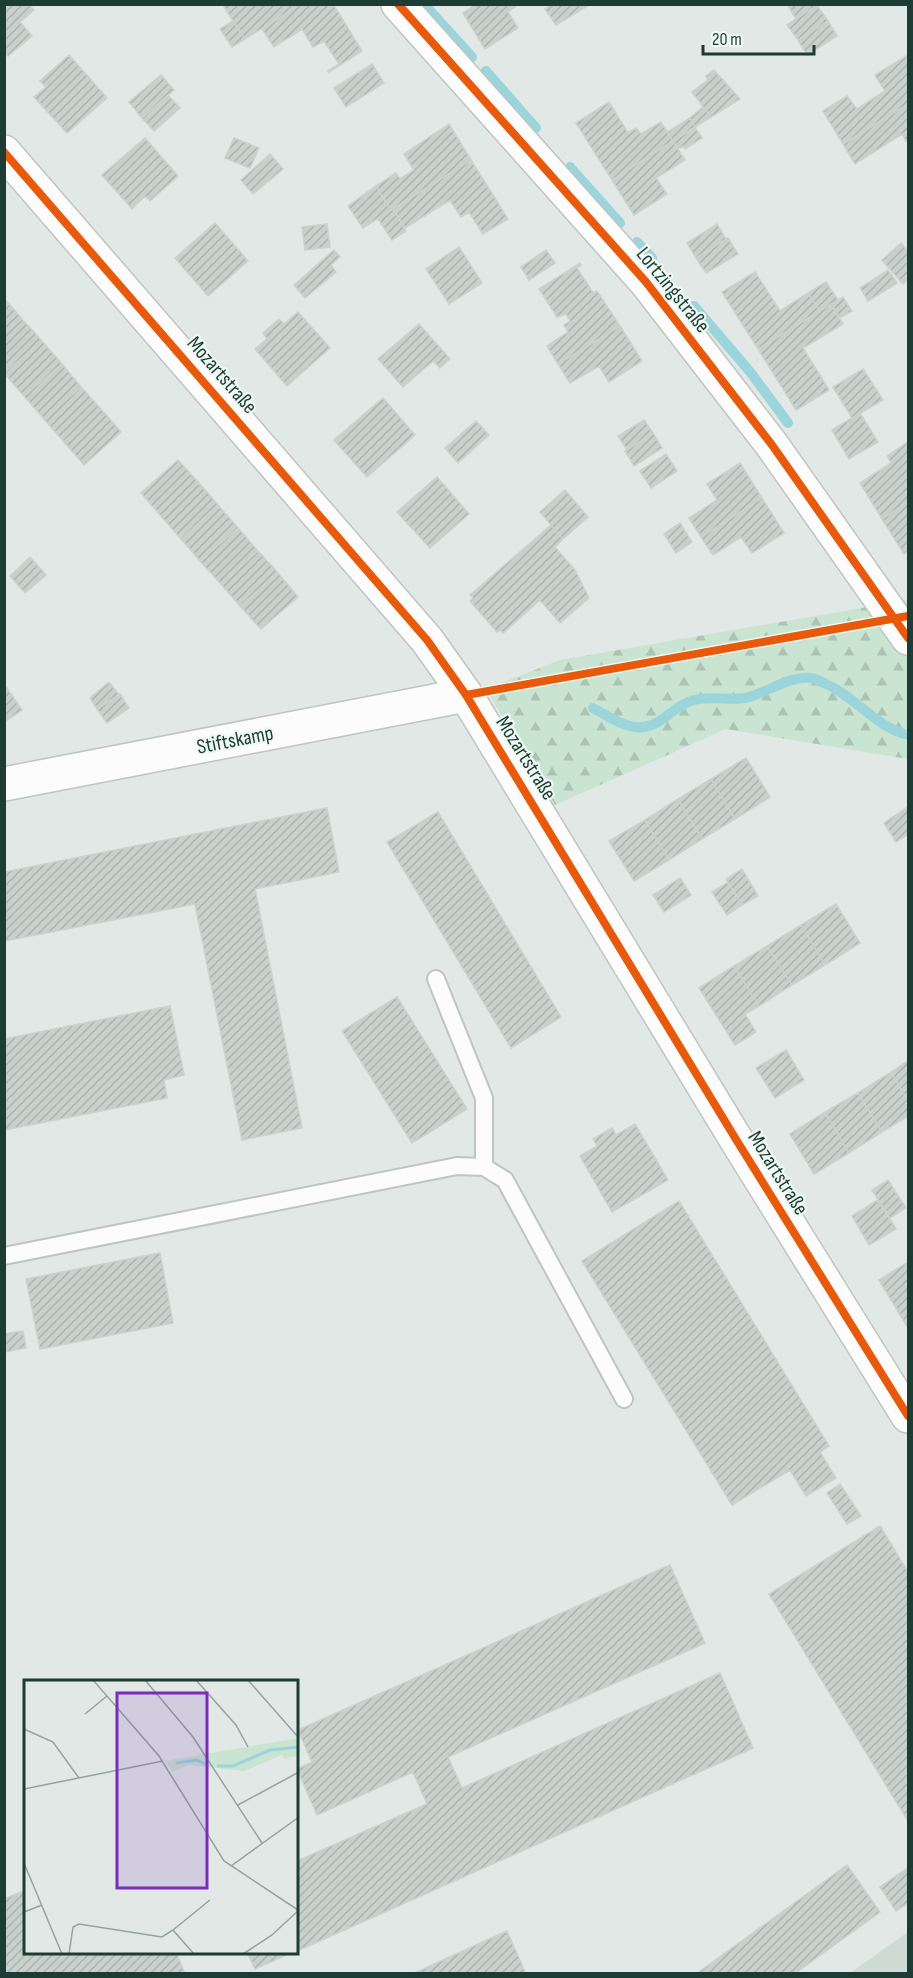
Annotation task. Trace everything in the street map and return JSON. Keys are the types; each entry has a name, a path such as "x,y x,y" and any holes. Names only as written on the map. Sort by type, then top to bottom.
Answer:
{"street":[{"name":"Lortzingstraße","path":"398,4 646,282 772,445 902,628"},
{"name":"Mozartstraße","path":"4,152 427,640 466,695 737,1142 909,1416"},
{"name":"Stiftskamp","path":"4,784 466,695"}],"lane":[{"path":"436,979 484,1098 484,1167"},
{"path":"4,1256 457,1166 484,1167 505,1180 624,1399"}],"shaded area":[{"path":"908,1932 908,1973 850,1973"}],"green space":[{"path":"908,600 908,759 726,729 555,805 486,689 560,660"}],"building":[{"path":"4,4 28,4 34,10 20,22 32,36 8,56 4,52"},
{"path":"227,4 301,4 245,39 224,7"},
{"path":"301,4 333,4 362,51 329,72 339,64 324,41 313,47 302,29 274,47 262,29"},
{"path":"477,4 519,4 508,12 518,28 485,49 463,13"},
{"path":"553,4 589,5 556,25 545,9"},
{"path":"787,4 816,4 817,5 796,19"},
{"path":"817,5 828,21 798,40 787,25"},
{"path":"233,21 245,39 232,47 220,29"},
{"path":"828,21 837,36 807,55 798,40"},
{"path":"69,55 107,98 67,133 34,97 46,87 40,81"},
{"path":"908,55 908,104 843,144 823,111 847,96 857,109 885,91 875,75"},
{"path":"372,64 384,83 346,107 334,88"},
{"path":"714,70 740,99 711,117 692,92 708,80 706,76"},
{"path":"161,75 174,90 142,118 129,102"},
{"path":"168,95 180,108 154,131 142,118"},
{"path":"609,102 628,133 636,128 641,134 661,122 673,141 612,180 576,123"},
{"path":"908,104 908,139 906,141 902,134 855,164 843,144"},
{"path":"703,107 711,117 695,127 690,118"},
{"path":"690,118 695,127 673,141 667,132"},
{"path":"449,124 471,160 391,210 376,186 396,173 400,179 414,170 404,154"},
{"path":"695,127 702,138 685,149 683,146 678,149 673,141"},
{"path":"145,138 178,176 150,201 145,196 132,209 102,175"},
{"path":"234,138 259,148 250,168 225,158"},
{"path":"673,141 685,160 656,178 667,194 634,215 612,180"},
{"path":"270,154 283,169 253,194 241,180"},
{"path":"471,160 508,219 483,234 469,212 461,217 450,200 405,228 393,209"},
{"path":"376,186 391,210 363,228 348,206"},
{"path":"393,209 406,231 392,240 378,219"},
{"path":"215,223 248,261 208,296 175,258"},
{"path":"327,224 330,247 305,250 302,227"},
{"path":"717,224 726,239 696,258 687,243"},
{"path":"728,238 738,254 706,273 696,258"},
{"path":"901,243 908,251 908,279 903,284 882,260"},
{"path":"459,247 482,283 449,304 426,269"},
{"path":"334,250 340,257 331,265 336,272 305,298 294,285"},
{"path":"546,250 555,263 529,280 521,267"},
{"path":"580,263 581,265 577,268 593,293 597,291 620,326 558,364 547,346 568,332 564,325 570,321 566,314 557,317 539,289"},
{"path":"888,270 897,283 868,301 860,288"},
{"path":"755,272 780,311 808,293 820,311 758,349 722,292"},
{"path":"826,282 838,300 820,311 808,293"},
{"path":"843,297 852,311 840,318 831,304"},
{"path":"4,298 22,319 4,334"},
{"path":"831,304 843,324 803,348 829,390 796,410 758,349"},
{"path":"298,312 330,348 287,386 255,349 267,339 263,333 279,319 284,324"},
{"path":"22,319 42,341 4,373 4,334"},
{"path":"419,324 450,359 440,368 433,361 403,387 378,359"},
{"path":"620,326 642,361 609,382 599,366 570,383 558,364"},
{"path":"42,341 62,364 24,396 4,373"},
{"path":"62,364 81,387 44,419 24,396"},
{"path":"863,369 883,400 852,418 833,387"},
{"path":"81,387 101,409 64,442 44,419"},
{"path":"383,398 415,435 367,477 334,440"},
{"path":"101,409 121,432 84,465 64,442"},
{"path":"860,413 878,442 849,459 832,430"},
{"path":"644,420 653,433 627,450 618,436"},
{"path":"476,421 489,435 458,463 445,448"},
{"path":"653,433 662,448 634,466 625,451"},
{"path":"908,442 908,502 882,519 860,483 891,463 887,456"},
{"path":"666,454 677,471 651,488 640,471"},
{"path":"178,460 199,483 161,516 141,493"},
{"path":"740,463 762,498 701,537 689,518 717,500 707,484"},
{"path":"437,477 469,514 430,548 397,512"},
{"path":"199,483 218,505 181,539 161,516"},
{"path":"565,490 588,517 563,539 540,512"},
{"path":"762,498 784,533 752,553 741,537 713,555 701,537"},
{"path":"908,502 908,551 904,554 882,519"},
{"path":"218,505 238,528 200,561 181,539"},
{"path":"680,523 692,542 676,553 664,534"},
{"path":"551,525 563,539 555,547 575,570 589,598 560,623 540,600 503,633 501,630 497,632 470,601 473,598 470,595"},
{"path":"238,528 258,551 221,584 200,561"},
{"path":"258,551 278,573 240,606 221,584"},
{"path":"30,557 46,575 25,593 10,576"},
{"path":"278,573 298,597 261,629 240,606"},
{"path":"109,682 119,695 97,709 90,698"},
{"path":"4,684 22,710 4,722"},
{"path":"120,694 129,708 107,723 97,709"},
{"path":"746,758 770,797 735,819 711,779"},
{"path":"711,779 735,819 702,839 678,799"},
{"path":"678,799 702,839 669,860 645,820"},
{"path":"908,807 908,834 896,842 884,823"},
{"path":"327,808 339,872 255,889 302,1128 242,1140 195,904 4,941 4,872"},
{"path":"438,812 561,1017 511,1048 387,842"},
{"path":"645,820 669,860 634,881 609,841"},
{"path":"742,869 758,896 742,905 726,879"},
{"path":"680,878 691,895 664,912 653,895"},
{"path":"728,882 742,905 727,915 712,892"},
{"path":"836,904 860,943 825,965 801,925"},
{"path":"801,925 825,965 792,985 767,946"},
{"path":"767,946 792,985 759,1006 734,966"},
{"path":"734,966 759,1006 745,1014 756,1032 735,1045 699,988"},
{"path":"397,997 467,1109 412,1143 342,1031"},
{"path":"170,1006 184,1075 164,1080 167,1098 4,1130 4,1039"},
{"path":"786,1050 804,1080 775,1098 756,1068"},
{"path":"908,1061 908,1101 891,1072"},
{"path":"891,1072 908,1101 908,1116 882,1132 858,1093"},
{"path":"858,1093 882,1132 849,1153 825,1112"},
{"path":"825,1112 849,1153 814,1174 790,1134"},
{"path":"635,1124 668,1180 612,1212 580,1156 597,1146 593,1139 612,1128 616,1135"},
{"path":"888,1180 906,1208 890,1218 872,1190"},
{"path":"878,1200 896,1229 869,1245 852,1216"},
{"path":"679,1201 829,1446 820,1452 836,1478 806,1496 790,1470 732,1505 582,1261"},
{"path":"160,1253 173,1323 40,1349 26,1279"},
{"path":"908,1262 908,1328 879,1280"},
{"path":"23,1331 26,1348 4,1352 4,1334"},
{"path":"840,1484 861,1516 847,1524 827,1493"},
{"path":"880,1526 908,1572 908,1821 769,1594"},
{"path":"670,1565 705,1643 448,1757 462,1788 720,1673 753,1748 298,1951 298,1861 427,1804 413,1772 317,1815 298,1771 298,1769 312,1762 298,1730"},
{"path":"847,1865 880,1912 794,1974 696,1974"},
{"path":"908,1868 908,1903 896,1911 880,1887"},
{"path":"24,1891 24,1954 177,1954 185,1974 4,1974 4,1899"},
{"path":"507,1931 526,1974 412,1974"},
{"path":"248,1954 289,1954 255,1969"}],"waterway":[{"path":"424,4 472,57"},
{"path":"486,71 536,128"},
{"path":"570,167 620,223"},
{"path":"637,242 652,258"},
{"path":"694,306 751,373 788,423"},
{"path":"593,708 628,726 645,727 655,724 691,701 704,698 745,698 795,679 811,678 846,695 885,725 908,735"}],"cycle path":[{"path":"398,4 646,282 772,445 908,638"},
{"path":"4,152 427,640 466,695 737,1141 908,1416"},
{"path":"466,695 908,616"}]}
